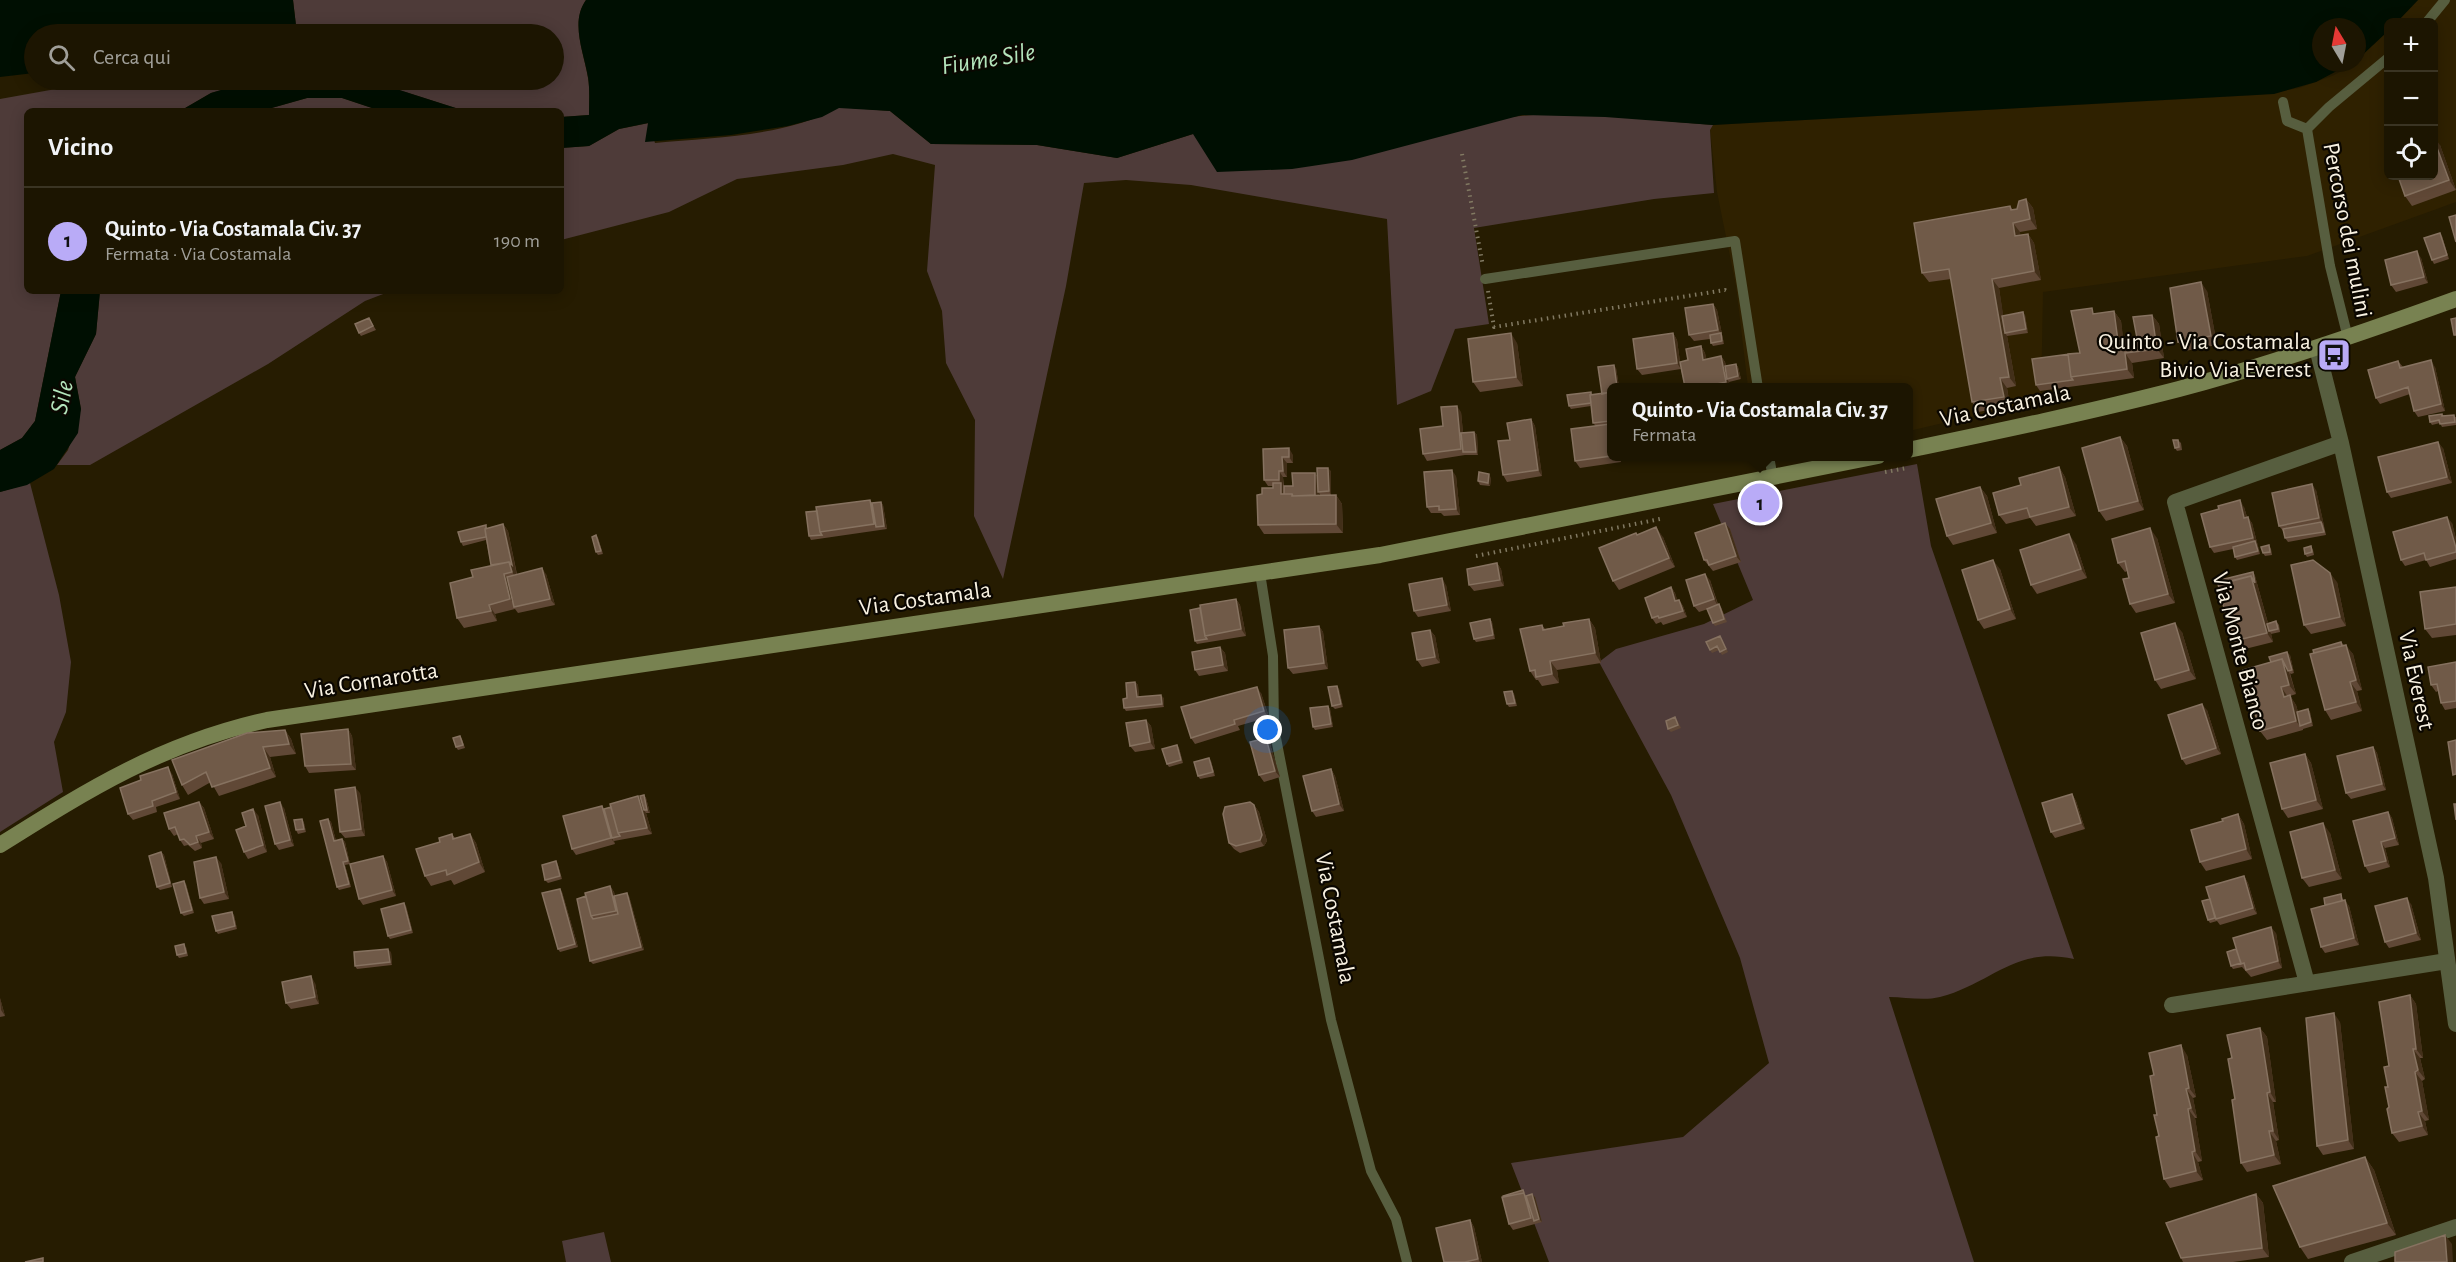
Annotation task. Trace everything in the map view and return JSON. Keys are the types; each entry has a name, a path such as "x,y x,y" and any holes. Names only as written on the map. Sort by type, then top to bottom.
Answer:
{"main road":[{"name":"Via Costamala","path":"1913,449 2037,423 2180,388 2317,348 2456,299"},
{"name":"Via Costamala","path":"776,644 1380,555 1855,461"},
{"name":"Via Cornarotta","path":"0,845 136,764 202,737 236,727 776,644"}],"street":[{"name":"Via Everest","path":"2317,348 2341,444 2436,878 2456,1024"},
{"name":"Via Monte Bianco","path":"2307,983 2175,502 2341,444"},
{"path":"2172,1005 2447,960"},
{"path":"2352,1262 2456,1227"}],"lane":[{"path":"2430,18 2445,0"},
{"path":"2283,102 2287,121 2307,129 2329,107 2384,61"},
{"name":"Percorso dei mulini","path":"2307,129 2330,266 2348,338"},
{"path":"1485,279 1735,241 1757,383"},
{"path":"1770,461 1773,479"},
{"name":"Via Costamala","path":"1260,573 1273,656 1274,728 1331,1020 1371,1172 1396,1219 1407,1262"}],"shaded area":[{"path":"293,0 586,0 581,9 579,28 589,83 589,115 564,117 564,108 456,108 399,90 564,90 564,24 296,24"},
{"path":"2418,0 2456,0 2456,202 2307,256 2043,292 2041,400 1913,430 1913,383 1748,383 1736,286 1717,192 1710,129 1713,125 2258,95 2299,88 2340,72 2366,72 2366,52 2384,35 2384,180 2438,180 2438,18 2401,18"},
{"path":"50,90 221,90 211,93 185,108 24,108 24,294 60,294 35,421 22,438 0,450 0,99"},
{"path":"307,98 342,98 372,108 272,108"},
{"path":"839,107 890,111 931,144 1037,145 1117,158 1193,134 1494,120 1548,114 1603,115 1713,125 1710,130 1714,193 1654,199 1474,228 1489,324 1455,329 1431,391 1397,405 1387,219 1191,185 1126,180 1084,183 1066,286 1003,579 974,516 975,420 946,363 942,311 927,271 935,165 893,154 843,165 737,179 669,212 564,239 564,148 589,146 619,129 649,123 655,143 749,134 773,130 818,117"},
{"path":"100,294 383,294 365,301 268,364 90,465 57,465 68,450 81,409 75,377 96,334"},
{"path":"1917,464 1931,546 2074,959 2053,956 2035,957 2004,968 1959,991 1940,997 1921,999 1889,997 1974,1262 1549,1262 1511,1163 1683,1137 1769,1063 1740,958 1671,795 1599,662 1616,649 1704,624 1753,600 1713,504"},
{"path":"30,483 59,595 71,662 66,712 54,742 63,792 0,832 0,492"},
{"path":"604,1232 611,1262 566,1262 562,1241"}],"water":[{"path":"0,0 293,0 296,24 24,24 24,74 0,77"},
{"name":"Fiume Sile","path":"586,0 2418,0 2401,18 2384,18 2384,35 2366,52 2366,18 2312,18 2312,72 2335,72 2316,82 2274,94 1713,125 1605,117 1522,115 1352,160 1292,169 1217,172 1193,134 1117,158 1037,145 931,144 890,111 839,108 822,117 788,126 731,135 645,142 648,123 619,129 589,146 564,148 564,117 589,115 589,82 581,48 579,18"},
{"path":"221,90 399,90 456,108 372,108 342,98 307,98 272,108 185,108 211,93"},
{"name":"Sile","path":"60,294 100,294 96,334 75,377 81,409 78,433 54,469 27,485 0,492 0,450 22,438 35,421"}],"building":[{"path":"2438,150 2449,180 2405,196 2399,180 2438,180"},
{"path":"2026,199 2030,219 2013,223 2015,236 2028,234 2034,271 1992,279 2009,377 2000,378 2004,397 1972,402 1949,269 1922,273 1914,223 2010,206 2011,210 2017,209 2019,201"},
{"path":"2456,215 2456,242 2449,217"},
{"path":"2440,233 2447,255 2432,260 2424,238"},
{"path":"2417,251 2424,277 2391,285 2385,260"},
{"path":"2201,282 2211,336 2178,342 2170,288"},
{"path":"1713,304 1718,330 1689,335 1685,308"},
{"path":"2092,308 2093,314 2114,311 2118,341 2137,338 2133,317 2152,315 2157,349 2125,353 2127,369 2071,377 2068,354 2080,353 2071,311"},
{"path":"2023,312 2026,329 2005,333 2002,316"},
{"path":"369,318 373,326 359,333 355,324"},
{"path":"2456,318 2456,335 2454,335 2451,319"},
{"path":"1511,333 1516,377 1473,382 1468,339"},
{"path":"1673,333 1677,363 1637,369 1633,339"},
{"path":"1721,333 1722,341 1711,343 1710,335"},
{"path":"1701,346 1703,360 1721,356 1726,382 1684,383 1680,362 1688,360 1686,349"},
{"path":"2068,354 2073,380 2036,385 2032,359"},
{"path":"2431,360 2441,404 2414,411 2408,387 2376,398 2368,370 2398,361 2400,368"},
{"path":"1736,364 1738,376 1727,379 1725,366"},
{"path":"1614,365 1616,383 1607,383 1607,393 1602,394 1598,367"},
{"path":"1591,392 1591,403 1569,406 1567,395"},
{"path":"1607,393 1607,421 1593,423 1590,395"},
{"path":"1457,406 1461,449 1423,454 1420,429 1443,426 1441,407"},
{"path":"2442,414 2442,416 2454,415 2455,422 2440,424 2439,420 2430,422 2429,416"},
{"path":"1531,419 1538,470 1503,475 1498,441 1510,440 1507,423"},
{"path":"1607,424 1607,457 1575,461 1571,429"},
{"path":"1474,432 1476,452 1463,452 1461,433"},
{"path":"2120,437 2138,501 2099,511 2082,448"},
{"path":"2173,440 2178,440 2179,447 2175,448"},
{"path":"2438,442 2447,477 2387,492 2378,457"},
{"path":"1289,448 1289,457 1282,457 1283,471 1279,471 1279,480 1264,480 1263,449"},
{"path":"2059,467 2069,507 2030,517 2027,508 1999,515 1993,493 2021,485 2019,478"},
{"path":"1317,468 1328,468 1329,491 1318,492"},
{"path":"1452,470 1456,509 1439,510 1439,506 1427,507 1424,472"},
{"path":"1479,472 1489,474 1488,483 1478,481"},
{"path":"1292,473 1315,473 1315,495 1284,494 1284,486 1293,486"},
{"path":"1273,483 1281,483 1281,494 1336,495 1336,524 1258,525 1257,495 1262,494 1262,488 1273,488"},
{"path":"2312,484 2319,518 2279,526 2272,493"},
{"path":"1980,487 1991,523 1947,536 1936,499"},
{"path":"870,500 874,524 820,532 816,507"},
{"path":"2240,500 2244,518 2248,517 2253,538 2210,547 2201,514"},
{"path":"881,502 884,526 876,527 872,503"},
{"path":"817,511 822,535 809,536 806,512"},
{"path":"2447,517 2456,552 2426,560 2424,553 2401,560 2393,532"},
{"path":"2321,522 2324,532 2285,538 2283,529"},
{"path":"1725,523 1736,556 1709,565 1707,560 1704,560 1695,533"},
{"path":"503,524 512,565 509,562 491,565 485,529"},
{"path":"486,525 486,537 461,542 458,532"},
{"path":"1656,527 1669,558 1613,581 1599,548"},
{"path":"2150,528 2168,594 2130,604 2123,579 2129,578 2125,561 2118,563 2112,539"},
{"path":"2069,534 2081,569 2031,585 2020,550"},
{"path":"596,535 601,551 596,552 592,537"},
{"path":"2255,541 2258,551 2235,557 2233,547"},
{"path":"2269,545 2270,552 2263,553 2261,547"},
{"path":"2311,546 2312,552 2305,554 2304,548"},
{"path":"1993,560 2010,609 1978,620 1962,570"},
{"path":"2313,560 2330,573 2340,617 2304,625 2291,565"},
{"path":"509,562 512,572 504,574 510,599 489,605 491,611 457,618 450,583 473,577 471,570"},
{"path":"1497,563 1500,580 1469,585 1467,569"},
{"path":"542,568 550,599 514,607 507,577"},
{"path":"2253,572 2255,583 2251,576 2221,584 2220,580"},
{"path":"1705,574 1714,599 1694,606 1686,580"},
{"path":"2251,576 2267,633 2234,641 2228,611 2225,612 2218,584"},
{"path":"1442,578 1447,605 1414,611 1409,584"},
{"path":"1671,587 1675,601 1679,600 1683,611 1652,618 1645,598"},
{"path":"2456,587 2456,624 2425,629 2420,592"},
{"path":"1236,599 1241,629 1205,636 1200,605"},
{"path":"1719,604 1724,619 1713,623 1707,609"},
{"path":"1200,608 1207,639 1195,641 1190,610"},
{"path":"1490,619 1493,635 1474,639 1470,623"},
{"path":"1589,619 1595,653 1550,661 1552,674 1536,677 1535,670 1530,671 1520,629 1542,625 1543,630 1564,626 1563,623"},
{"path":"2276,621 2278,629 2269,631 2267,624"},
{"path":"2175,623 2189,670 2155,680 2141,633"},
{"path":"1319,626 1324,663 1288,668 1284,630"},
{"path":"1430,630 1435,657 1417,660 1412,633"},
{"path":"1720,636 1726,649 1720,652 1717,646 1710,650 1706,642"},
{"path":"2341,642 2342,646 2314,653 2313,650"},
{"path":"2346,645 2356,680 2350,682 2356,702 2325,710 2310,654"},
{"path":"1220,647 1223,665 1195,670 1192,652"},
{"path":"2287,652 2292,670 2288,671 2282,659 2271,662 2269,657"},
{"path":"2282,659 2289,685 2281,687 2284,697 2290,695 2296,721 2260,731 2243,670"},
{"path":"2456,662 2456,701 2441,703 2437,684 2431,685 2428,667"},
{"path":"1135,682 1137,697 1161,695 1162,704 1124,708 1123,699 1127,698 1126,683"},
{"path":"1337,686 1341,704 1332,706 1328,687"},
{"path":"1257,687 1264,711 1234,720 1235,724 1191,738 1181,707"},
{"path":"1512,691 1515,703 1507,704 1504,692"},
{"path":"2202,704 2216,748 2182,759 2168,715"},
{"path":"1328,706 1331,724 1313,727 1310,708"},
{"path":"2308,709 2311,722 2300,726 2297,712"},
{"path":"1675,717 1678,725 1668,729 1666,721"},
{"path":"1146,720 1150,742 1130,746 1126,723"},
{"path":"348,729 351,764 305,766 301,734"},
{"path":"285,730 289,744 263,747 270,768 212,787 206,772 182,785 172,760 247,733"},
{"path":"460,736 463,745 456,747 453,738"},
{"path":"1266,738 1275,771 1259,775 1250,742"},
{"path":"2456,740 2456,774 2453,775 2448,742"},
{"path":"1177,745 1181,760 1167,764 1162,749"},
{"path":"2373,747 2382,784 2346,793 2337,756"},
{"path":"2305,754 2316,800 2282,809 2270,763"},
{"path":"1209,758 1213,772 1198,776 1194,762"},
{"path":"168,767 176,792 152,801 153,806 128,814 120,788 141,780 140,776"},
{"path":"1331,769 1339,804 1312,811 1303,776"},
{"path":"355,787 361,829 340,832 335,790"},
{"path":"2072,794 2081,823 2051,832 2042,803"},
{"path":"644,795 647,810 644,810 640,796"},
{"path":"638,796 647,828 618,833 610,804"},
{"path":"199,802 209,832 196,836 198,842 190,845 184,839 180,840 175,827 169,829 164,813"},
{"path":"280,802 290,840 275,844 265,806"},
{"path":"1250,802 1254,805 1262,835 1260,840 1236,846 1229,843 1223,814 1225,807"},
{"path":"602,806 611,838 572,849 563,816"},
{"path":"611,807 620,836 612,838 604,809"},
{"path":"253,809 263,845 244,852 236,830 246,826 242,813"},
{"path":"2388,812 2395,838 2381,842 2386,861 2365,866 2353,821"},
{"path":"2238,814 2246,849 2200,862 2191,830"},
{"path":"302,819 304,829 296,830 294,820"},
{"path":"328,819 334,841 342,839 348,861 343,862 349,884 337,887 320,821"},
{"path":"2323,823 2335,870 2302,878 2290,832"},
{"path":"452,834 453,839 470,834 479,862 447,875 446,870 425,876 416,849 440,842 439,838"},
{"path":"161,852 170,883 157,887 149,856"},
{"path":"383,856 392,890 359,899 350,864"},
{"path":"216,857 224,892 200,898 194,862"},
{"path":"556,861 560,876 545,880 542,865"},
{"path":"2244,876 2253,908 2216,919 2206,887"},
{"path":"184,881 192,910 181,913 173,884"},
{"path":"610,886 616,911 591,916 585,893"},
{"path":"560,889 575,944 558,949 542,893"},
{"path":"627,893 641,947 590,961 577,899 586,896 593,919 618,914 614,896"},
{"path":"2341,894 2342,901 2325,905 2324,898"},
{"path":"2407,898 2416,933 2385,942 2375,906"},
{"path":"2210,899 2215,918 2208,920 2202,901"},
{"path":"2345,900 2354,938 2321,947 2311,909"},
{"path":"404,903 411,930 388,936 381,909"},
{"path":"232,912 235,926 216,931 212,916"},
{"path":"2271,927 2278,961 2246,970 2244,963 2241,964 2233,938"},
{"path":"184,944 186,953 177,955 175,946"},
{"path":"388,949 390,962 355,966 354,952"},
{"path":"2236,949 2241,963 2231,966 2227,952"},
{"path":"311,976 315,997 286,1003 282,982"},
{"path":"2410,995 2416,1049 2413,1049 2418,1070 2415,1072 2422,1111 2418,1112 2422,1126 2392,1133 2387,1109 2389,1107 2385,1087 2388,1087 2384,1067 2389,1066 2379,1002"},
{"path":"2334,1013 2348,1140 2317,1146 2306,1018"},
{"path":"2260,1028 2270,1092 2267,1093 2273,1131 2269,1131 2274,1155 2241,1163 2232,1100 2235,1099 2228,1059 2232,1058 2227,1035"},
{"path":"2181,1045 2189,1088 2186,1089 2191,1108 2188,1109 2196,1171 2164,1179 2156,1137 2159,1136 2154,1115 2157,1115 2150,1076 2154,1075 2149,1053"},
{"path":"2365,1157 2387,1223 2300,1247 2273,1186"},
{"path":"1523,1190 1524,1193 1503,1197 1503,1196"},
{"path":"1524,1193 1531,1218 1509,1224 1502,1197"},
{"path":"1532,1194 1539,1219 1534,1221 1526,1196"},
{"path":"2256,1194 2262,1248 2181,1258 2166,1223"},
{"path":"1470,1220 1478,1259 1465,1262 1444,1262 1436,1228"},
{"path":"2445,1235 2447,1262 2395,1262 2395,1252"},
{"path":"43,1258 43,1262 25,1262"}],"place":[{"name":"Quinto - Via Costamala Bivio Via Everest","path":"2334,355"},
{"name":"Quinto - Via Costamala Civ. 37","path":"1760,503"}]}
